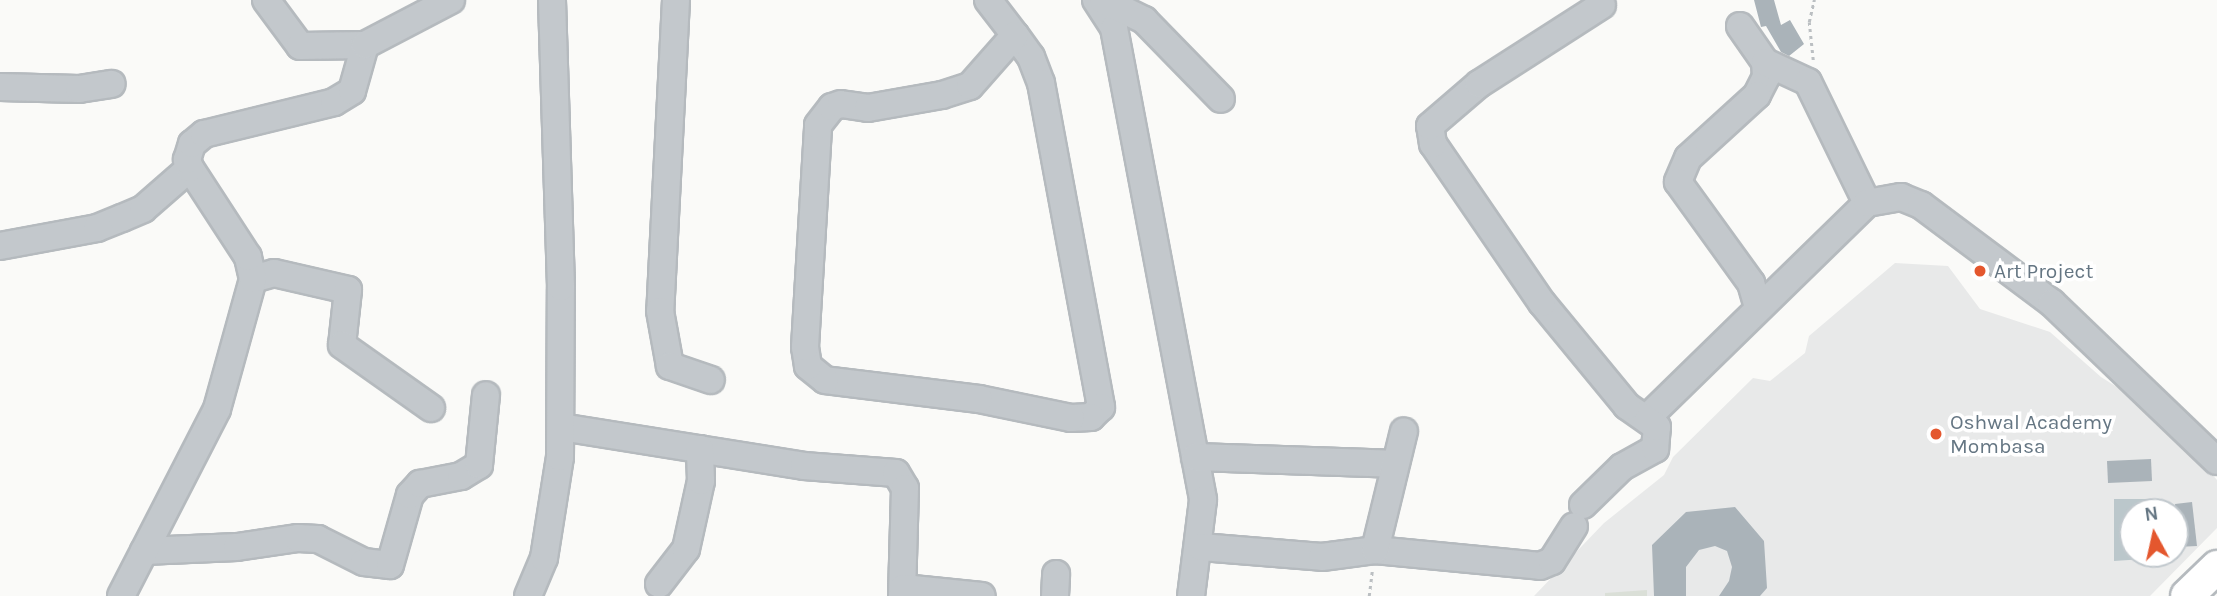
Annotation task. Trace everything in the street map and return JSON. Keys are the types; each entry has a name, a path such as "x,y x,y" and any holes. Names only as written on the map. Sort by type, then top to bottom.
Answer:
{"main road":[{"path":"2188,596 2217,567"}],"street":[{"path":"266,0 300,46 365,45 451,0"},
{"path":"528,596 552,520 561,428 561,287 552,0"},
{"path":"676,0 660,312 670,366 710,380"},
{"path":"988,0 1015,35 1041,83 1093,346 1100,397 1098,412 1072,418 979,399 825,380 808,366 805,347 818,125 832,107 853,104 868,108 942,95 970,86 1015,35"},
{"path":"1096,0 1114,28 1203,500 1201,547 1191,596"},
{"path":"1103,0 1144,20 1221,99"},
{"path":"1201,547 1322,557 1375,550 1539,566 1552,561 1578,516 1622,467 1655,450 1659,436 1648,418 1627,406 1542,303 1453,176 1430,130 1436,117 1479,84 1602,5"},
{"path":"1741,26 1765,62 1766,77 1757,95 1688,158 1678,182 1751,283 1758,307"},
{"path":"121,596 217,409 253,279 248,257 190,168 188,153 204,134 334,102 352,91 365,45"},
{"path":"1765,62 1797,74 1820,97 1867,203"},
{"path":"0,87 79,89 112,84"},
{"path":"0,246 97,228 143,209 190,168"},
{"path":"1648,418 1758,307 1867,203 1900,197 1921,205 2052,303 2217,461"},
{"path":"253,279 274,274 348,290 342,345 431,408"},
{"path":"144,551 237,547 299,538 318,540 364,562 390,565 410,495 420,484 461,476 479,466 486,395"},
{"path":"561,428 804,466 896,474 905,488 902,592 982,596"},
{"path":"1375,550 1388,510 1393,464 1404,431"},
{"path":"659,584 686,549 701,481 700,449"},
{"path":"1195,457 1393,464"}],"path":[{"path":"1814,0 1809,22 1820,97"}],"shaded area":[{"name":"Oshwal Academy Mombasa","path":"1895,263 1948,266 1980,309 2050,332 2101,377 2155,411 2217,480 2217,528 2189,556 2189,498 2119,498 2119,568 2178,568 2150,596 1534,596 1604,523 1664,475 1673,457 1753,378 1770,381 1805,353 1809,336"},
{"path":"2114,499 2119,499 2119,561 2114,561"},
{"path":"1647,590 1647,596 1605,596 1605,593"}],"building":[{"path":"1754,0 1774,0 1781,25 1790,20 1804,44 1789,56 1781,52 1766,26 1761,27"},
{"path":"2151,459 2152,481 2108,483 2107,461"},
{"path":"2189,502 2192,502 2197,546 2189,546"},
{"path":"1735,507 1764,541 1767,588 1760,596 1719,596 1729,581 1732,567 1727,551 1715,546 1699,550 1686,567 1686,596 1654,596 1652,545 1686,512"}],"place":[{"name":"Art Project","path":"1980,271"},
{"name":"Oshwal Academy Mombasa","path":"1936,434"}]}
